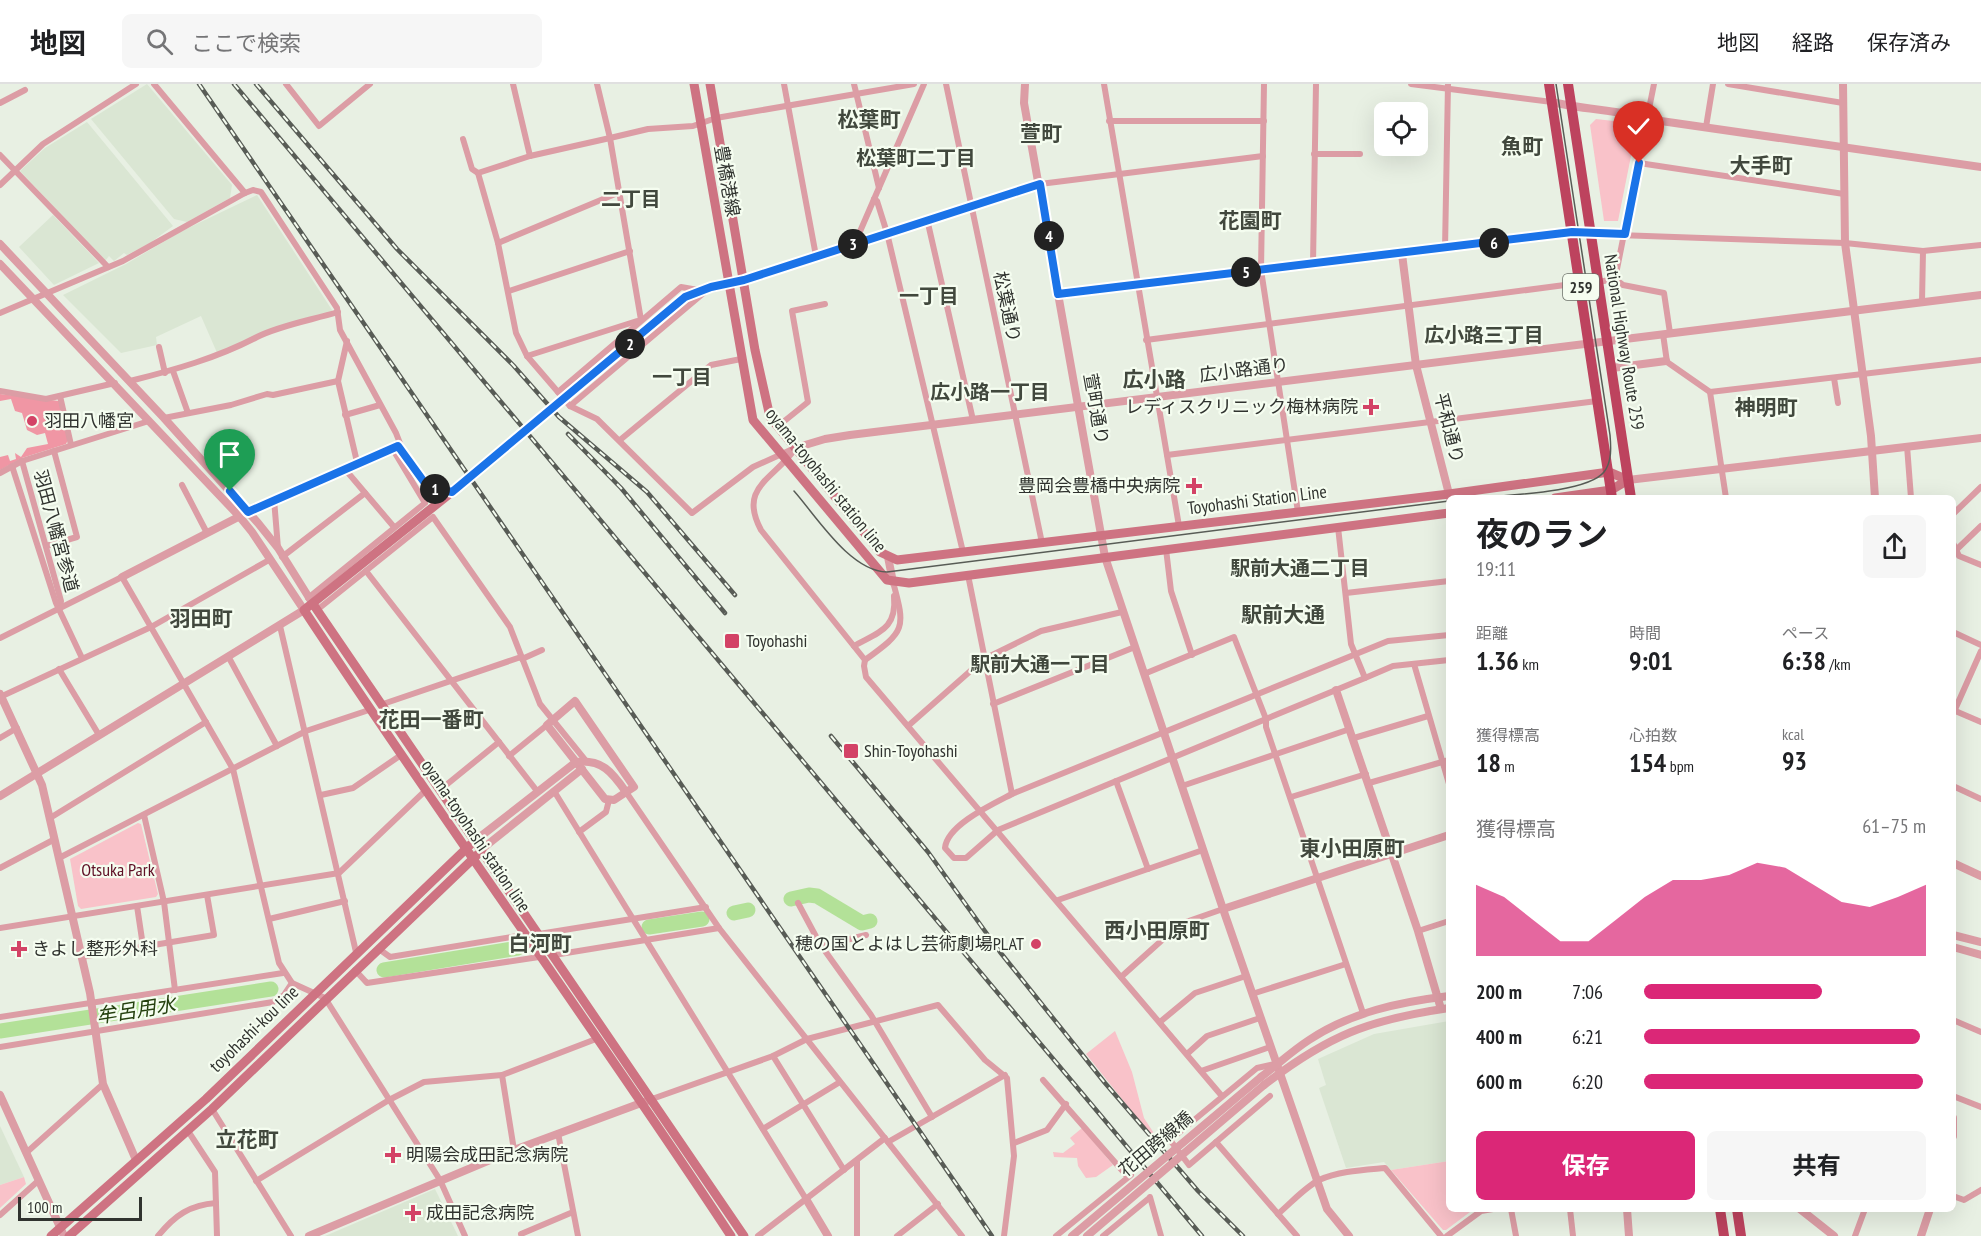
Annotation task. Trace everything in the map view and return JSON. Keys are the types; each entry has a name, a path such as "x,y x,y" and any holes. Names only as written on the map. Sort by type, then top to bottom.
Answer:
{"highway":[{"name":"National Highway Route 259","path":"1549,84 1611,494"},
{"name":"National Highway Route 259","path":"1568,84 1630,495"},
{"path":"1720,1212 1724,1236"},
{"path":"1737,1212 1741,1236"}],"main road":[{"name":"豊橋港線","path":"694,84 729,283"},
{"name":"豊橋港線","path":"710,84 744,280"},
{"path":"304,610 452,492 685,297 699,290 744,280"},
{"name":"oyama-toyohashi station line","path":"744,280 766,406 777,427 880,552 888,557"},
{"name":"oyama-toyohashi station line","path":"729,283 753,420 884,578 893,582"},
{"name":"Toyohashi Station Line","path":"1457,495 1608,472 1628,480"},
{"path":"1611,494 1628,480"},
{"name":"Toyohashi Station Line","path":"888,557 897,560 1446,496"},
{"name":"Toyohashi Station Line","path":"893,582 909,583 1446,513"},
{"name":"oyama-toyohashi station line","path":"313,604 384,704 440,790 542,937 731,1236"},
{"name":"oyama-toyohashi station line","path":"304,610 369,710 596,1039 647,1101 744,1236"},
{"name":"toyohashi-kou line","path":"51,1236 63,1232 136,1160 206,1099 476,840"},
{"name":"toyohashi-kou line","path":"69,1236 212,1109 482,849"}],"street":[{"path":"0,185 43,144 136,84"},
{"path":"154,84 245,193"},
{"path":"286,84 319,126 370,84"},
{"path":"513,84 530,156"},
{"path":"597,84 610,138 641,320"},
{"path":"784,84 816,256"},
{"path":"854,84 879,189"},
{"path":"478,173 530,156 648,129 693,126 700,121 914,84"},
{"path":"855,243 924,84"},
{"name":"松葉通り","path":"946,84 1042,543"},
{"name":"萱町通り","path":"1024,84 1024,103 1105,557 1260,1018 1328,1209 1349,1236"},
{"path":"1104,84 1179,526"},
{"path":"1264,84 1262,270 1298,512"},
{"path":"1313,264 1316,84"},
{"path":"1411,84 1448,86 1843,148 1981,167"},
{"path":"1615,279 1654,84"},
{"path":"1706,127 1713,84"},
{"path":"1728,84 1843,103"},
{"path":"1843,84 1845,243 1873,450 1875,495"},
{"path":"1445,249 1448,86"},
{"path":"0,103 25,90"},
{"path":"1109,121 1264,122"},
{"path":"463,139 472,169 478,173 498,243 516,333 527,356 570,406 597,419 692,513 753,467 784,458"},
{"path":"1314,154 1360,154"},
{"path":"0,155 108,267"},
{"path":"744,280 1040,184 1263,156"},
{"path":"1639,163 1844,194"},
{"path":"0,313 108,267 245,193 253,190 261,192 297,244 338,312 340,330 396,434 395,447 425,503 394,527 313,604"},
{"path":"498,243 620,192"},
{"path":"874,199 877,201 887,233 963,552"},
{"path":"927,219 973,420"},
{"path":"1058,294 1572,232 1845,243 1923,251 1981,245"},
{"path":"0,244 164,418 243,514 270,560 304,610 0,796"},
{"path":"509,291 630,251"},
{"path":"1922,302 1923,251"},
{"name":"平和通り","path":"1402,254 1416,366 1450,495"},
{"path":"0,264 149,421 278,548"},
{"path":"1598,282 1615,279 1623,285 1664,293 1667,333 1666,361"},
{"path":"1146,340 1580,283"},
{"path":"570,406 711,287"},
{"path":"558,392 681,288 699,290"},
{"name":"広小路通り","path":"795,448 825,439 933,425 1981,295"},
{"path":"777,427 808,402 792,311 825,304"},
{"path":"130,381 173,371 180,366 231,351 257,338 338,312"},
{"path":"527,356 641,320"},
{"path":"347,340 338,381 357,462"},
{"path":"159,347 165,373"},
{"path":"620,441 711,365 741,359"},
{"path":"1612,368 1666,361 1710,392 1981,360"},
{"path":"173,371 188,413"},
{"path":"1834,378 1838,403"},
{"path":"164,418 231,405 267,394 273,395 338,381"},
{"path":"0,391 46,399 115,383"},
{"path":"1710,392 1726,495"},
{"path":"60,396 71,445"},
{"path":"1167,455 1597,401"},
{"path":"345,415 380,405"},
{"path":"0,473 22,461 149,421"},
{"path":"1628,480 1981,438"},
{"path":"1907,446 1911,495"},
{"path":"395,447 427,486 452,492"},
{"path":"0,638 274,499 395,447"},
{"path":"795,448 757,489 751,507 754,516 761,530 866,660"},
{"path":"46,546 77,537 54,451"},
{"name":"羽田八幡宮参道","path":"22,461 61,601 60,608"},
{"path":"12,466 56,603 82,658"},
{"path":"344,468 394,527"},
{"path":"182,485 207,533"},
{"path":"1956,511 1981,487"},
{"path":"282,557 365,493"},
{"path":"274,499 278,548 313,604"},
{"path":"313,604 366,571 433,517 510,627 540,704 550,723 609,800"},
{"path":"1956,546 1981,526"},
{"path":"1338,527 1351,644 1365,678"},
{"path":"1166,549 1171,591 1192,655"},
{"path":"1956,551 1959,556 1981,565"},
{"path":"888,557 902,618 901,628 891,641 866,660 864,666 866,677 1058,900 1221,1095"},
{"path":"136,1160 103,1084 91,1002 38,772 0,695 151,627 270,560"},
{"path":"366,571 537,791"},
{"path":"968,575 1012,794"},
{"path":"122,577 233,769 283,973 292,983 325,998 440,1180 465,1236"},
{"path":"1346,593 1446,581"},
{"path":"854,646 891,622 895,605 893,582"},
{"path":"908,726 984,659 1041,631 1122,612"},
{"path":"280,626 357,952"},
{"path":"1956,633 1981,645"},
{"path":"1446,635 1388,641 1012,794 980,809 948,837 945,848 949,854 959,859 966,858 998,830 1172,757 1393,666 1446,660"},
{"path":"1144,674 1234,637 1266,719 1275,754 1363,1013"},
{"path":"993,704 1135,647"},
{"path":"384,704 542,650"},
{"path":"1956,705 1981,651"},
{"path":"228,656 277,746"},
{"path":"1413,664 1446,776"},
{"path":"59,669 99,735"},
{"path":"1263,1081 1281,1073 1320,1045 1370,1023 1445,1009 1438,997 1354,738 1336,690"},
{"path":"509,756 575,701 634,787 609,800"},
{"path":"59,858 306,731 369,710"},
{"path":"1956,712 1981,722"},
{"path":"1354,738 1428,716"},
{"path":"50,818 206,722"},
{"path":"0,738 17,728"},
{"path":"1182,786 1350,729"},
{"path":"440,790 499,742"},
{"path":"321,795 353,788 401,755"},
{"path":"1291,798 1446,761"},
{"path":"482,849 582,766 589,767 595,762"},
{"path":"476,840 537,791 582,766 595,762 612,771 706,907 718,928 962,1236"},
{"path":"1116,781 1148,869"},
{"path":"1956,787 1981,799"},
{"path":"0,928 339,873 425,791"},
{"path":"554,791 828,1236"},
{"path":"579,832 606,812 609,800"},
{"path":"144,815 164,902 175,990"},
{"path":"1121,977 1180,924 1446,837"},
{"path":"0,868 55,839"},
{"path":"1058,900 1203,850"},
{"path":"1956,864 1981,876"},
{"path":"81,957 214,935 207,895"},
{"path":"269,919 345,901"},
{"path":"798,903 822,946 846,977 932,1117"},
{"path":"137,906 143,946"},
{"path":"542,937 632,918 706,907"},
{"path":"1418,932 1446,922"},
{"path":"553,954 718,928"},
{"path":"822,946 866,935"},
{"path":"1956,935 1981,942"},
{"path":"379,949 390,957 526,939"},
{"path":"1956,948 1981,955"},
{"path":"355,970 367,983 538,956"},
{"path":"1252,994 1346,964"},
{"path":"0,1017 283,973"},
{"path":"1161,1022 1196,993 1246,976"},
{"path":"0,1047 273,1002 284,995 292,983"},
{"path":"1263,1081 1277,1064 1309,1040 1363,1013 1446,996"},
{"path":"309,1236 514,1150 773,1056 807,1039 938,1005 985,1060 1005,1075 1014,1143 1014,1166 1004,1236"},
{"path":"1187,1054 1207,1036 1260,1018"},
{"path":"1956,1021 1981,1032"},
{"path":"256,1181 389,1100 424,1082 502,1075 596,1039"},
{"path":"1201,1071 1270,1047"},
{"path":"773,1056 844,1170"},
{"path":"1270,1096 1189,1165 1170,1140 1221,1095 1257,1068 1277,1064"},
{"path":"502,1075 514,1150"},
{"path":"758,1236 887,1140 1005,1075"},
{"path":"1043,1080 1129,1176 1056,1236"},
{"name":"花田跨線橋","path":"1072,1236 1263,1081"},
{"name":"花田跨線橋","path":"1087,1236 1263,1081"},
{"path":"763,1129 840,1082"},
{"path":"26,1153 103,1084"},
{"path":"0,1095 63,1232"},
{"path":"1956,1097 1981,1107"},
{"path":"1014,1143 1047,1130 1066,1104"},
{"path":"212,1109 291,1236"},
{"path":"188,1131 215,1172 217,1236"},
{"path":"558,1133 578,1236"},
{"path":"1216,1142 1297,1236"},
{"path":"857,1161 857,1236"},
{"path":"1278,1214 1319,1180 1348,1172 1385,1168 1441,1236"},
{"path":"0,1215 38,1181"},
{"path":"1956,1197 1964,1200 1981,1190"},
{"path":"1103,1236 1148,1197 1161,1236"},
{"path":"158,1236 166,1226 194,1205 216,1203"},
{"path":"897,1236 938,1204"},
{"path":"521,1234 573,1212"},
{"path":"1447,1236 1480,1212"},
{"path":"1512,1212 1516,1236"},
{"path":"1570,1212 1573,1236"},
{"path":"1627,1212 1629,1236"},
{"path":"1804,1212 1834,1236"},
{"path":"1854,1236 1864,1212"},
{"path":"1921,1236 1929,1212"},
{"path":"1114,1227 1115,1236"}],"shaded area":[{"path":"147,84 232,185 230,198 187,222 174,219 91,119"},
{"path":"87,122 173,226 150,243 127,255 124,253 114,261 109,256 105,261 20,171 45,148"},
{"path":"257,195 334,313 255,336 218,355 201,316 156,337 157,345 121,353 63,295 126,264 182,231"},
{"path":"53,215 99,263 54,285 19,247"},
{"path":"0,394 59,401 68,440 66,444 22,458 0,470 0,457 8,455 10,461 16,459 15,453 21,457 27,448 48,444 45,433 37,435 27,430 22,413 15,411 11,399 0,401"},
{"path":"1446,1022 1446,1161 1391,1170 1384,1162 1346,1168 1319,1088 1326,1085 1318,1059 1374,1034"},
{"path":"0,1126 24,1177 0,1185"},
{"name":"成田記念病院","path":"435,1189 458,1236 325,1236"}],"green space":[{"path":"1596,119 1631,123 1636,131 1618,221 1604,221 1590,125"},
{"name":"Otsuka Park","path":"138,823 141,824 158,894 156,897 81,909 78,906 70,859"},
{"path":"1115,1031 1132,1072 1144,1118 1163,1147 1161,1148 1086,1054"},
{"path":"1082,1128 1113,1165 1096,1177 1086,1178 1078,1166 1077,1158 1054,1157 1053,1152 1063,1153 1075,1144 1070,1138"},
{"path":"1446,1161 1446,1212 1470,1212 1443,1230 1391,1170"},
{"path":"24,1177 26,1184 0,1208 0,1185"}],"waterway":[{"name":"牟呂用水","path":"791,899 809,895 817,896 862,923 870,921"},
{"name":"牟呂用水","path":"734,913 748,910"},
{"name":"牟呂用水","path":"649,927 702,919"},
{"name":"牟呂用水","path":"384,970 518,948"},
{"name":"牟呂用水","path":"0,1031 271,989"}],"tram line":[{"path":"1511,495 1564,489 1595,479 1604,472 1610,459 1610,435 1556,84"},
{"path":"794,491 847,553 860,563 887,572 1446,501"}],"railway":[{"path":"199,84 992,1236"},
{"path":"234,84 1202,1236"},
{"path":"256,84 397,249 513,365 559,417 647,492 735,595"},
{"path":"568,434 621,488 725,613"},
{"path":"831,736 928,852 1000,952 1105,1083 1198,1191 1243,1236"}],"place":[{"name":"レディスクリニック梅林病院","path":"1371,407"},
{"name":"羽田八幡宮","path":"32,421"},
{"name":"豊岡会豊橋中央病院","path":"1194,486"},
{"name":"Toyohashi","path":"732,641"},
{"name":"Shin-Toyohashi","path":"851,751"},
{"name":"穂の国とよはし芸術劇場PLAT","path":"1036,944"},
{"name":"きよし整形外科","path":"19,949"},
{"name":"明陽会成田記念病院","path":"393,1155"},
{"name":"成田記念病院","path":"413,1213"}],"district":[{"name":"松葉町","path":"869,120"},
{"name":"萱町","path":"1041,134"},
{"name":"魚町","path":"1522,147"},
{"name":"松葉町二丁目","path":"916,158"},
{"name":"大手町","path":"1761,166"},
{"name":"二丁目","path":"631,199"},
{"name":"花園町","path":"1250,221"},
{"name":"一丁目","path":"929,296"},
{"name":"広小路三丁目","path":"1484,335"},
{"name":"一丁目","path":"682,377"},
{"name":"広小路","path":"1154,380"},
{"name":"広小路一丁目","path":"990,392"},
{"name":"神明町","path":"1766,408"},
{"name":"駅前大通二丁目","path":"1300,568"},
{"name":"駅前大通","path":"1283,615"},
{"name":"羽田町","path":"201,619"},
{"name":"駅前大通一丁目","path":"1040,664"},
{"name":"花田一番町","path":"431,720"},
{"name":"東小田原町","path":"1352,849"},
{"name":"西小田原町","path":"1157,931"},
{"name":"白河町","path":"540,944"},
{"name":"立花町","path":"247,1140"}],"route":[{"path":"230,491 248,512 326,475 398,446 427,486 452,492 685,297 699,290 744,280 1040,184 1058,294 1572,232 1625,234 1639,163"}]}
